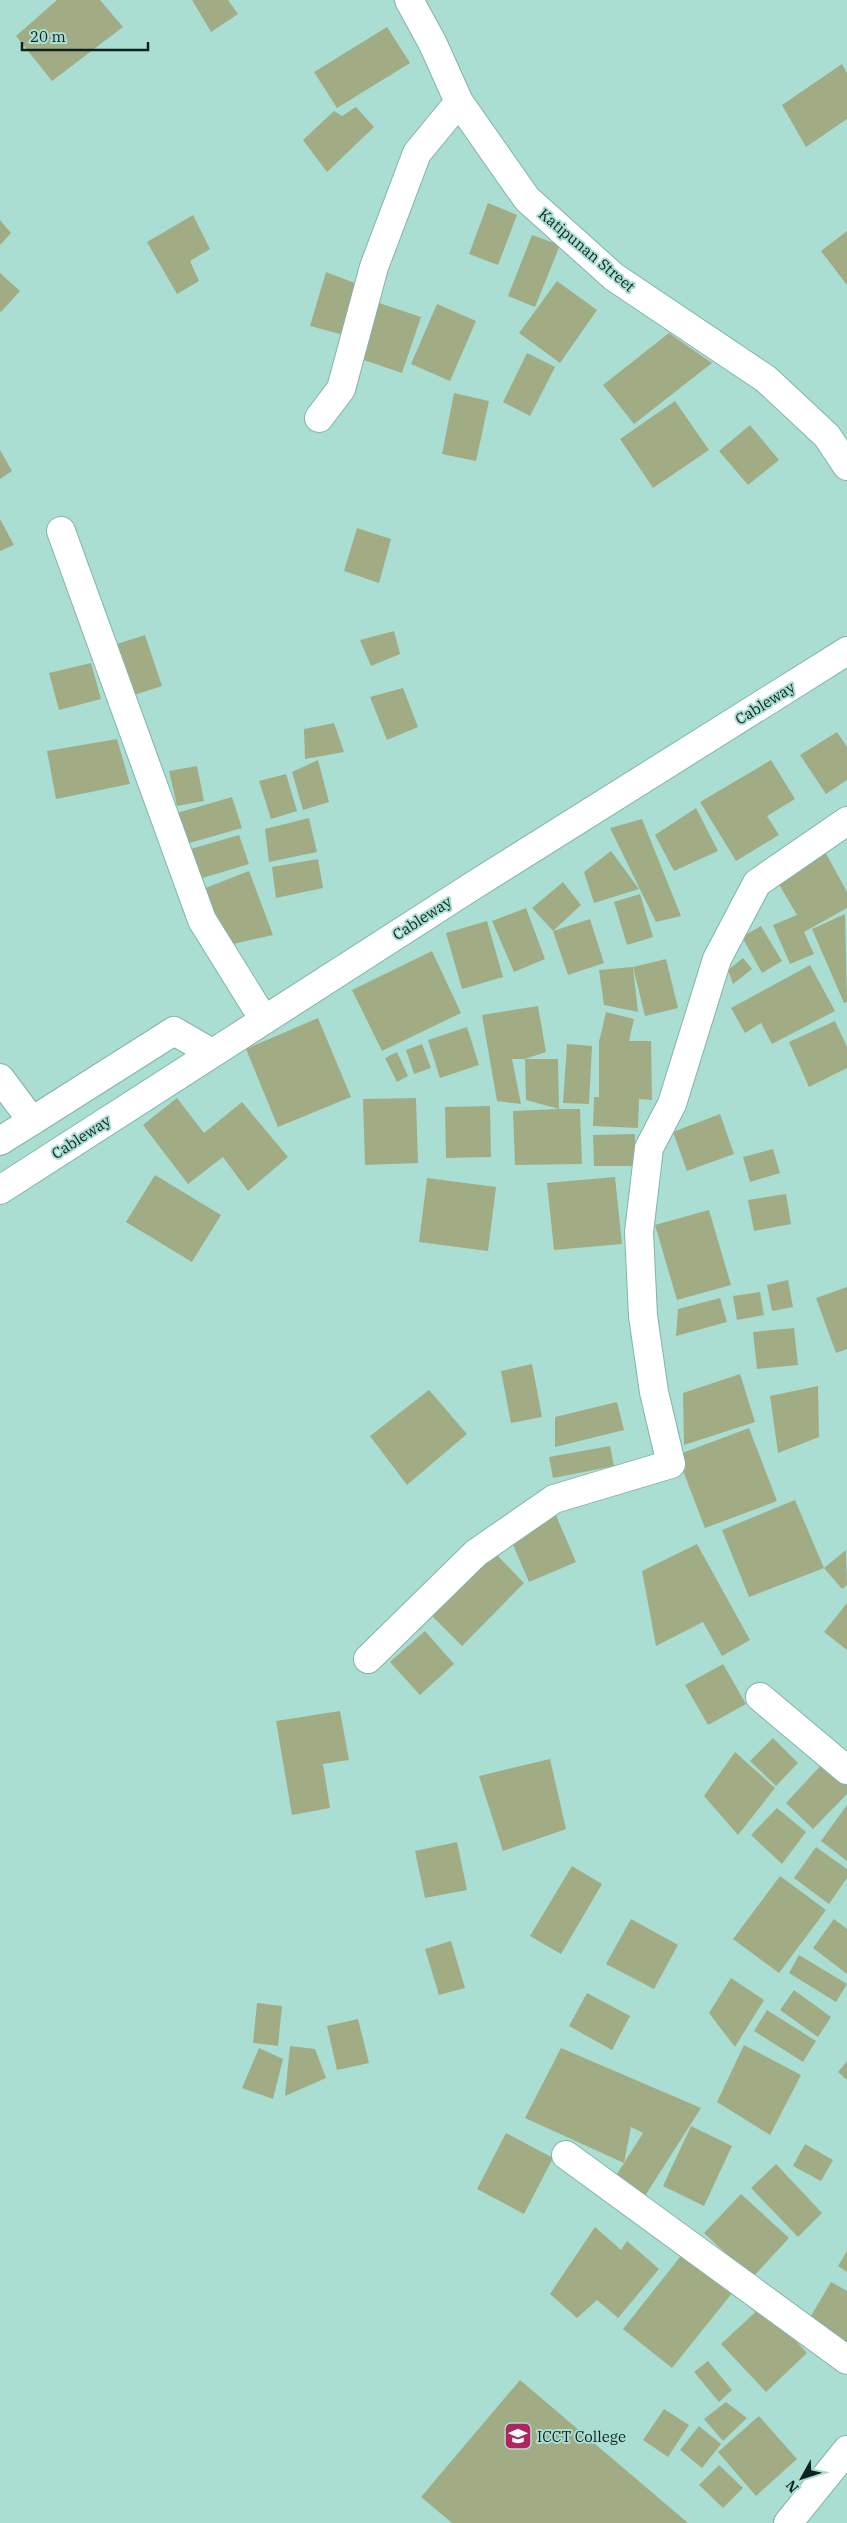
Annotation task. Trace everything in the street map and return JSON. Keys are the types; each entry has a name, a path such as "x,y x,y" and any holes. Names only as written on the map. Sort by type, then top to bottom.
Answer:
{"street":[{"name":"Katipunan Street","path":"409,0 433,44 459,102 527,199 614,277 766,379 827,436 847,466"},
{"path":"318,418 341,389 374,267 417,153 459,102"},
{"path":"61,531 202,920 264,1020"},
{"name":"Cableway","path":"0,1190 471,887 847,652"},
{"path":"368,1659 476,1552 554,1500 670,1464 654,1392 643,1316 639,1232 649,1148 672,1104 717,958 757,883 847,821"},
{"path":"0,1141 174,1031 212,1053"},
{"path":"0,1078 32,1121"},
{"path":"760,1697 847,1770"},
{"path":"566,2155 847,2360"},
{"path":"788,2523 847,2450"}],"building":[{"path":"57,0 100,0 123,27 52,81 16,36"},
{"path":"192,0 228,0 238,14 211,32"},
{"path":"387,27 410,63 337,108 314,72"},
{"path":"842,64 847,73 847,119 806,147 782,105"},
{"path":"356,107 374,127 327,172 303,140 334,111 342,116"},
{"path":"488,203 517,215 498,265 469,254"},
{"path":"193,215 210,249 190,261 199,281 177,294 147,242"},
{"path":"0,220 11,233 0,245"},
{"path":"847,231 847,285 821,251"},
{"path":"532,235 560,245 535,307 508,296"},
{"path":"326,272 360,285 344,335 310,326"},
{"path":"0,273 20,291 1,312 0,311"},
{"path":"557,281 597,310 560,363 519,333"},
{"path":"376,302 421,317 402,373 358,358"},
{"path":"437,304 476,321 450,381 411,364"},
{"path":"669,333 712,363 634,424 603,385"},
{"path":"527,353 555,367 530,416 503,402"},
{"path":"454,393 489,401 476,461 442,454"},
{"path":"675,401 709,450 653,488 620,439"},
{"path":"750,425 779,460 748,485 719,451"},
{"path":"0,450 12,471 0,479"},
{"path":"0,519 14,545 0,551"},
{"path":"357,528 391,539 379,583 344,571"},
{"path":"394,631 400,654 371,666 360,640"},
{"path":"145,635 162,686 131,696 114,645"},
{"path":"91,663 101,699 59,710 49,673"},
{"path":"403,688 418,727 387,740 370,697"},
{"path":"334,723 344,752 305,759 304,729"},
{"path":"837,732 847,747 847,780 826,794 800,755"},
{"path":"117,739 130,784 56,799 47,751"},
{"path":"318,760 329,802 303,810 292,772"},
{"path":"771,760 795,799 767,816 779,835 736,861 700,802"},
{"path":"197,766 204,801 177,806 169,771"},
{"path":"286,774 297,811 271,819 259,781"},
{"path":"232,797 242,828 186,844 177,813"},
{"path":"696,808 718,851 674,871 655,835"},
{"path":"309,818 317,852 269,862 265,829"},
{"path":"642,819 681,916 656,922 610,828"},
{"path":"239,835 249,864 199,879 191,849"},
{"path":"823,848 847,892 847,908 804,932 814,954 790,964 773,925 797,915 774,876"},
{"path":"611,851 639,889 594,903 584,872"},
{"path":"318,859 323,888 276,898 272,867"},
{"path":"249,871 273,935 220,947 203,889"},
{"path":"563,882 581,905 553,931 532,908"},
{"path":"640,894 653,937 627,945 614,902"},
{"path":"526,908 545,959 514,972 492,921"},
{"path":"845,914 847,1002 844,1003 812,929"},
{"path":"590,919 604,963 568,975 553,931"},
{"path":"487,921 503,977 462,989 446,933"},
{"path":"761,926 782,961 762,973 742,937"},
{"path":"432,951 461,1013 382,1051 352,990"},
{"path":"743,958 752,969 733,984 728,970"},
{"path":"666,959 678,1008 645,1016 633,967"},
{"path":"810,965 835,1011 772,1044 761,1023 745,1033 731,1008"},
{"path":"633,967 638,1012 604,1005 599,970"},
{"path":"538,1006 546,1052 525,1059 512,1059 521,1104 497,1101 482,1015"},
{"path":"606,1012 634,1019 629,1041 651,1041 652,1100 639,1099 638,1128 593,1126 594,1097 599,1097 599,1042"},
{"path":"318,1018 351,1097 278,1127 246,1049"},
{"path":"835,1021 847,1047 847,1068 809,1087 789,1042"},
{"path":"467,1027 479,1065 440,1078 428,1040"},
{"path":"422,1044 431,1068 414,1074 406,1050"},
{"path":"567,1044 592,1046 589,1104 563,1103"},
{"path":"397,1052 408,1076 397,1082 385,1058"},
{"path":"525,1059 558,1059 559,1109 526,1100"},
{"path":"177,1098 204,1133 242,1102 288,1157 248,1191 223,1157 188,1184 143,1125"},
{"path":"416,1098 418,1163 365,1165 363,1099"},
{"path":"490,1106 491,1157 446,1158 445,1107"},
{"path":"580,1109 582,1164 515,1165 513,1111"},
{"path":"720,1114 734,1154 687,1171 673,1132"},
{"path":"635,1134 635,1166 594,1166 593,1135"},
{"path":"773,1149 780,1173 750,1182 743,1157"},
{"path":"155,1175 221,1215 192,1262 126,1222"},
{"path":"615,1177 622,1244 554,1250 547,1183"},
{"path":"427,1178 496,1187 488,1251 419,1242"},
{"path":"786,1194 791,1224 754,1231 748,1200"},
{"path":"709,1210 731,1285 677,1300 655,1225"},
{"path":"788,1280 793,1307 772,1311 767,1285"},
{"path":"847,1287 847,1349 836,1353 816,1298"},
{"path":"760,1292 764,1315 737,1320 733,1296"},
{"path":"720,1298 727,1322 676,1336 678,1309"},
{"path":"794,1328 798,1365 757,1369 753,1332"},
{"path":"532,1364 542,1417 511,1423 501,1371"},
{"path":"740,1374 755,1422 684,1445 683,1393"},
{"path":"818,1386 819,1437 778,1453 770,1396"},
{"path":"429,1390 467,1434 407,1485 370,1436"},
{"path":"617,1402 624,1430 555,1447 555,1417"},
{"path":"749,1428 777,1501 705,1528 677,1455"},
{"path":"610,1446 614,1466 553,1478 549,1457"},
{"path":"795,1500 824,1568 749,1597 722,1530"},
{"path":"555,1513 576,1562 529,1582 508,1533"},
{"path":"697,1544 750,1640 722,1656 703,1622 656,1646 642,1571"},
{"path":"846,1550 847,1585 842,1589 824,1568"},
{"path":"494,1552 524,1583 462,1646 431,1615"},
{"path":"847,1603 847,1650 824,1632"},
{"path":"425,1631 454,1664 420,1695 390,1662"},
{"path":"723,1664 746,1704 708,1725 685,1685"},
{"path":"340,1711 349,1760 323,1764 330,1808 292,1815 276,1721"},
{"path":"773,1738 798,1763 776,1786 750,1761"},
{"path":"735,1752 775,1788 738,1835 704,1796"},
{"path":"550,1759 566,1829 503,1851 479,1776"},
{"path":"824,1762 847,1780 847,1794 813,1829 786,1803"},
{"path":"847,1805 847,1861 821,1841"},
{"path":"777,1808 806,1832 782,1864 751,1835"},
{"path":"457,1842 467,1890 425,1898 415,1851"},
{"path":"816,1847 847,1869 847,1878 829,1904 794,1878"},
{"path":"572,1866 602,1884 561,1954 530,1936"},
{"path":"780,1876 826,1910 779,1973 733,1939"},
{"path":"631,1919 678,1945 654,1989 606,1964"},
{"path":"834,1919 847,1929 847,1974 813,1948"},
{"path":"451,1941 465,1988 439,1995 425,1949"},
{"path":"799,1955 847,1984 836,2002 789,1973"},
{"path":"731,1978 764,2000 735,2047 709,2013"},
{"path":"794,1990 831,2017 818,2037 780,2010"},
{"path":"587,1993 630,2016 612,2050 569,2026"},
{"path":"257,2003 282,2006 278,2046 253,2043"},
{"path":"767,2010 816,2041 803,2062 754,2031"},
{"path":"358,2019 369,2063 337,2070 327,2026"},
{"path":"744,2045 801,2075 770,2135 717,2102"},
{"path":"290,2046 315,2049 326,2078 285,2096"},
{"path":"259,2048 283,2059 273,2099 242,2088"},
{"path":"561,2048 701,2108 643,2199 613,2180 624,2163 525,2118","holes":["631,2127 643,2133 624,2163"]},
{"path":"847,2061 847,2080 838,2072"},
{"path":"691,2126 732,2146 704,2206 663,2186"},
{"path":"506,2133 553,2158 524,2214 477,2189"},
{"path":"805,2144 833,2160 821,2181 793,2166"},
{"path":"776,2164 822,2213 798,2237 751,2188"},
{"path":"741,2194 789,2238 752,2278 704,2233"},
{"path":"595,2227 621,2250 627,2241 659,2269 618,2318 597,2300 577,2318 550,2294"},
{"path":"688,2247 737,2287 672,2368 623,2329"},
{"path":"847,2251 847,2272 838,2266"},
{"path":"831,2282 847,2291 847,2345 808,2321"},
{"path":"763,2305 807,2353 766,2392 721,2344"},
{"path":"708,2361 732,2390 719,2402 694,2372"},
{"name":"ICCT College","path":"520,2380 688,2523 452,2523 421,2497"},
{"path":"726,2402 747,2418 723,2441 704,2419"},
{"path":"664,2409 689,2425 668,2457 643,2440"},
{"path":"759,2416 797,2459 756,2496 718,2452"},
{"path":"699,2426 721,2444 702,2468 680,2450"},
{"path":"719,2465 743,2488 723,2508 699,2485"}],"place":[{"name":"ICCT College","path":"518,2436"}]}
